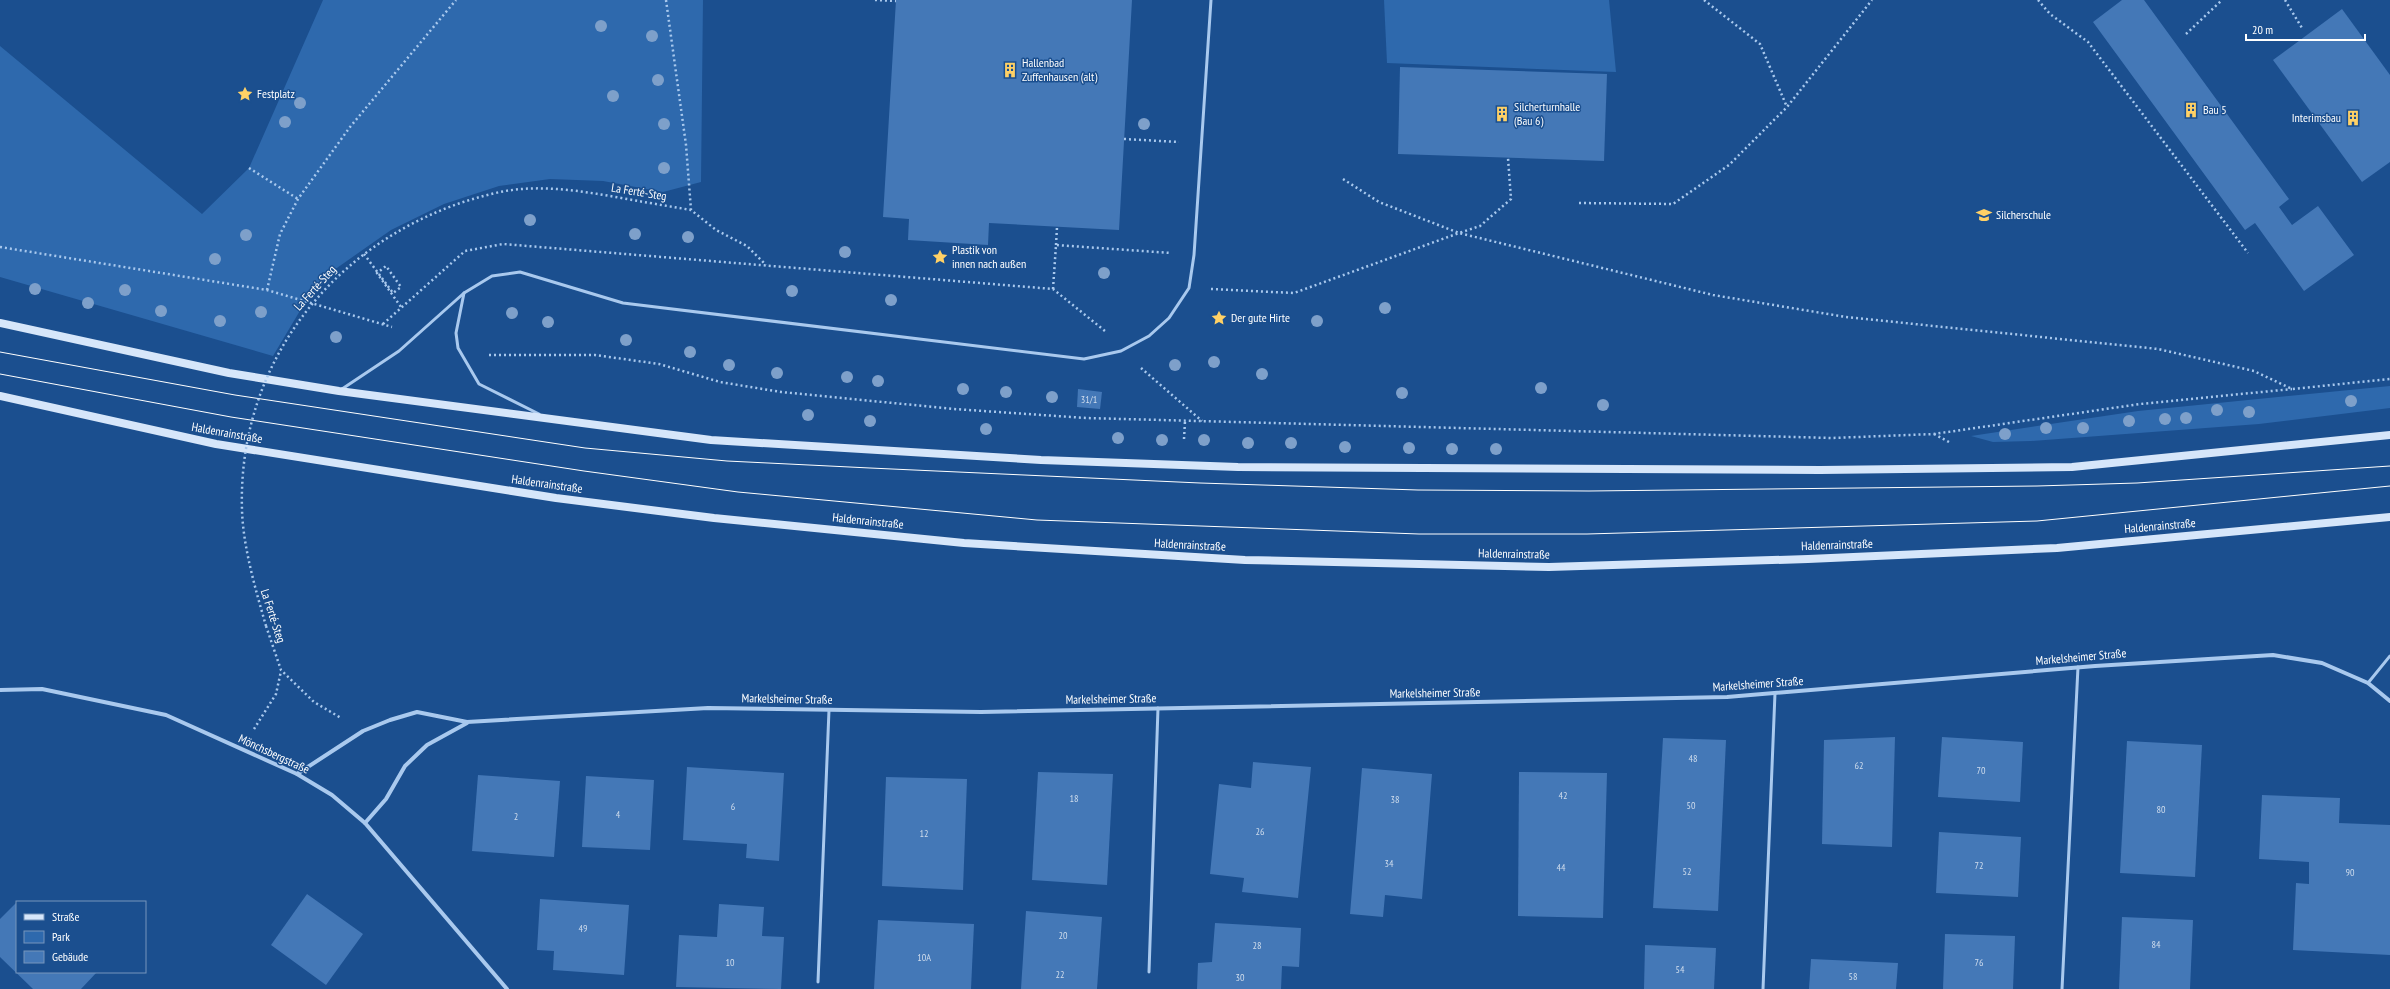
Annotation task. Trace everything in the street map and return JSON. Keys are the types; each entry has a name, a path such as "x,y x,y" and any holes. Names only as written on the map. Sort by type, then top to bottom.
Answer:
{"main road":[{"path":"0,323 229,373 339,391 711,440 1041,460 1238,467 1804,470 2072,467 2390,435"},
{"name":"Haldenrainstraße","path":"0,396 216,444 556,498 714,518 956,542 1245,560 1549,567 1808,559 2057,548 2390,517"}],"street":[{"name":"Markelsheimer Straße","path":"297,774 363,732 390,720 417,712 467,722 708,708 981,712 1727,697 2078,667 2273,655 2322,663 2368,683 2390,701"},
{"name":"Mönchsbergstraße","path":"0,690 42,689 166,715 297,774 332,795 366,823 507,989"},
{"name":"Markelsheimer Straße","path":"366,823 386,799 405,766 427,745 467,722"}],"lane":[{"path":"339,391 367,374 419,336 464,294 492,276 520,272 623,303 1084,359 1121,351 1149,336 1169,318 1189,288 1194,255 1211,0"},
{"path":"464,294 456,333 458,348 479,384 547,418"},
{"path":"2368,683 2390,656"},
{"path":"2062,989 2078,667"},
{"path":"1763,989 1775,693"},
{"path":"1149,972 1158,708"},
{"path":"818,982 829,710"}],"path":[{"path":"267,290 280,234 298,199 350,127 456,0"},
{"path":"666,0 686,145 691,210 716,230 747,246 767,266"},
{"path":"875,0 896,1"},
{"path":"1704,0 1760,44 1787,107"},
{"path":"1579,203 1674,204 1729,165 1787,107 1872,0"},
{"path":"2038,0 2050,14 2088,42 2248,253"},
{"path":"2186,34 2222,0"},
{"path":"2285,0 2302,28"},
{"path":"1124,138 1201,144"},
{"path":"1189,288 1294,293 1480,226 1511,199 1508,158"},
{"path":"250,168 298,199"},
{"path":"1343,179 1379,202 1459,233 1713,295 1846,317 2158,349 2254,371 2292,389"},
{"name":"La Ferté-Steg","path":"363,732 314,702 281,670 253,584 242,511 244,464 255,409 273,364 303,313 341,272 391,234 448,208 501,192 553,188 691,210"},
{"path":"1053,289 1057,227"},
{"path":"383,324 465,251 502,244 1053,289 1108,333 1121,351 1202,421"},
{"path":"1056,245 1194,255"},
{"path":"0,247 267,290 419,336"},
{"path":"364,254 376,271 380,276 393,293 401,287 386,266 381,270 377,273 402,307"},
{"path":"458,348 491,355 602,356 659,364 720,382 781,392 954,409 1086,418 1832,438 1934,434 2140,404 2390,379"},
{"path":"239,748 276,694 281,670"}],"green space":[{"path":"323,0 703,0 701,182 663,192 603,181 550,179 499,186 444,204 391,230 334,270 301,309 273,356 0,277 0,46 202,214 249,168"},
{"path":"1384,0 1609,0 1616,72 1387,63"},
{"path":"2390,386 2390,408 2259,424 2031,441 1993,442 1971,436 2138,411"}],"building":[{"name":"Hallenbad Zuffenhausen (alt)","path":"896,0 1132,0 1119,230 989,223 988,245 908,240 909,219 883,217"},
{"name":"Bau 5","path":"2122,0 2144,0 2289,199 2279,207 2292,225 2318,206 2354,255 2304,291 2255,223 2245,230 2093,22"},
{"name":"Interimsbau","path":"2342,9 2390,75 2390,162 2362,182 2273,60"},
{"name":"Silcherturnhalle (Bau 6)","path":"1400,67 1607,74 1604,161 1398,154"},
{"path":"1078,389 1102,392 1100,409 1077,407"},
{"path":"1895,737 1892,847 1822,844 1824,740"},
{"path":"1942,737 2023,742 2020,802 1938,797"},
{"path":"1663,738 1726,740 1718,911 1653,908"},
{"path":"2127,741 2202,745 2195,877 2120,873"},
{"path":"1253,762 1311,767 1298,898 1242,892 1244,878 1210,874 1219,784 1251,788"},
{"path":"687,767 784,773 779,861 746,858 747,844 683,840"},
{"path":"1362,768 1432,774 1422,899 1385,895 1383,917 1350,914"},
{"path":"1038,772 1113,774 1107,885 1032,880"},
{"path":"1519,772 1607,773 1603,918 1518,916"},
{"path":"478,775 560,781 554,857 472,851"},
{"path":"586,776 654,780 650,850 582,847"},
{"path":"886,777 967,779 963,890 882,886"},
{"path":"2262,795 2340,798 2339,823 2390,825 2390,955 2293,950 2296,883 2309,884 2309,862 2259,859"},
{"path":"1939,832 2021,837 2018,897 1936,893"},
{"path":"307,894 363,934 326,985 271,945"},
{"path":"540,899 629,905 624,975 553,970 554,951 537,950"},
{"path":"16,903 16,973 0,957 0,919"},
{"path":"719,904 764,907 762,936 784,937 781,989 676,987 679,935 717,937"},
{"path":"1026,911 1102,917 1097,989 1021,989"},
{"path":"2122,917 2193,920 2190,989 2119,989"},
{"path":"878,920 974,924 971,989 874,989"},
{"path":"1215,923 1301,928 1299,967 1282,966 1281,989 1197,989 1198,963 1212,962"},
{"path":"1945,934 2015,936 2013,989 1943,989"},
{"path":"1645,945 1716,948 1714,989 1644,989"},
{"path":"1811,959 1898,963 1896,989 1809,989"},
{"path":"16,973 96,973 81,989 33,989"}],"tram line":[{"path":"0,352 235,395 585,448 727,461 870,468 1200,483 1418,490 1589,491 2037,486 2137,483 2390,466"},
{"path":"0,374 231,417 584,471 738,492 1037,520 1419,534 1587,534 2037,521 2390,486"}],"place":[{"name":"Hallenbad Zuffenhausen (alt)","path":"1010,70"},
{"name":"Festplatz","path":"245,94"},
{"name":"Bau 5","path":"2191,110"},
{"name":"Silcherturnhalle (Bau 6)","path":"1502,114"},
{"name":"Interimsbau","path":"2353,118"},
{"name":"Silcherschule","path":"1984,215"},
{"name":"Plastik von innen nach außen","path":"940,257"},
{"name":"Der gute Hirte","path":"1219,318"}]}
